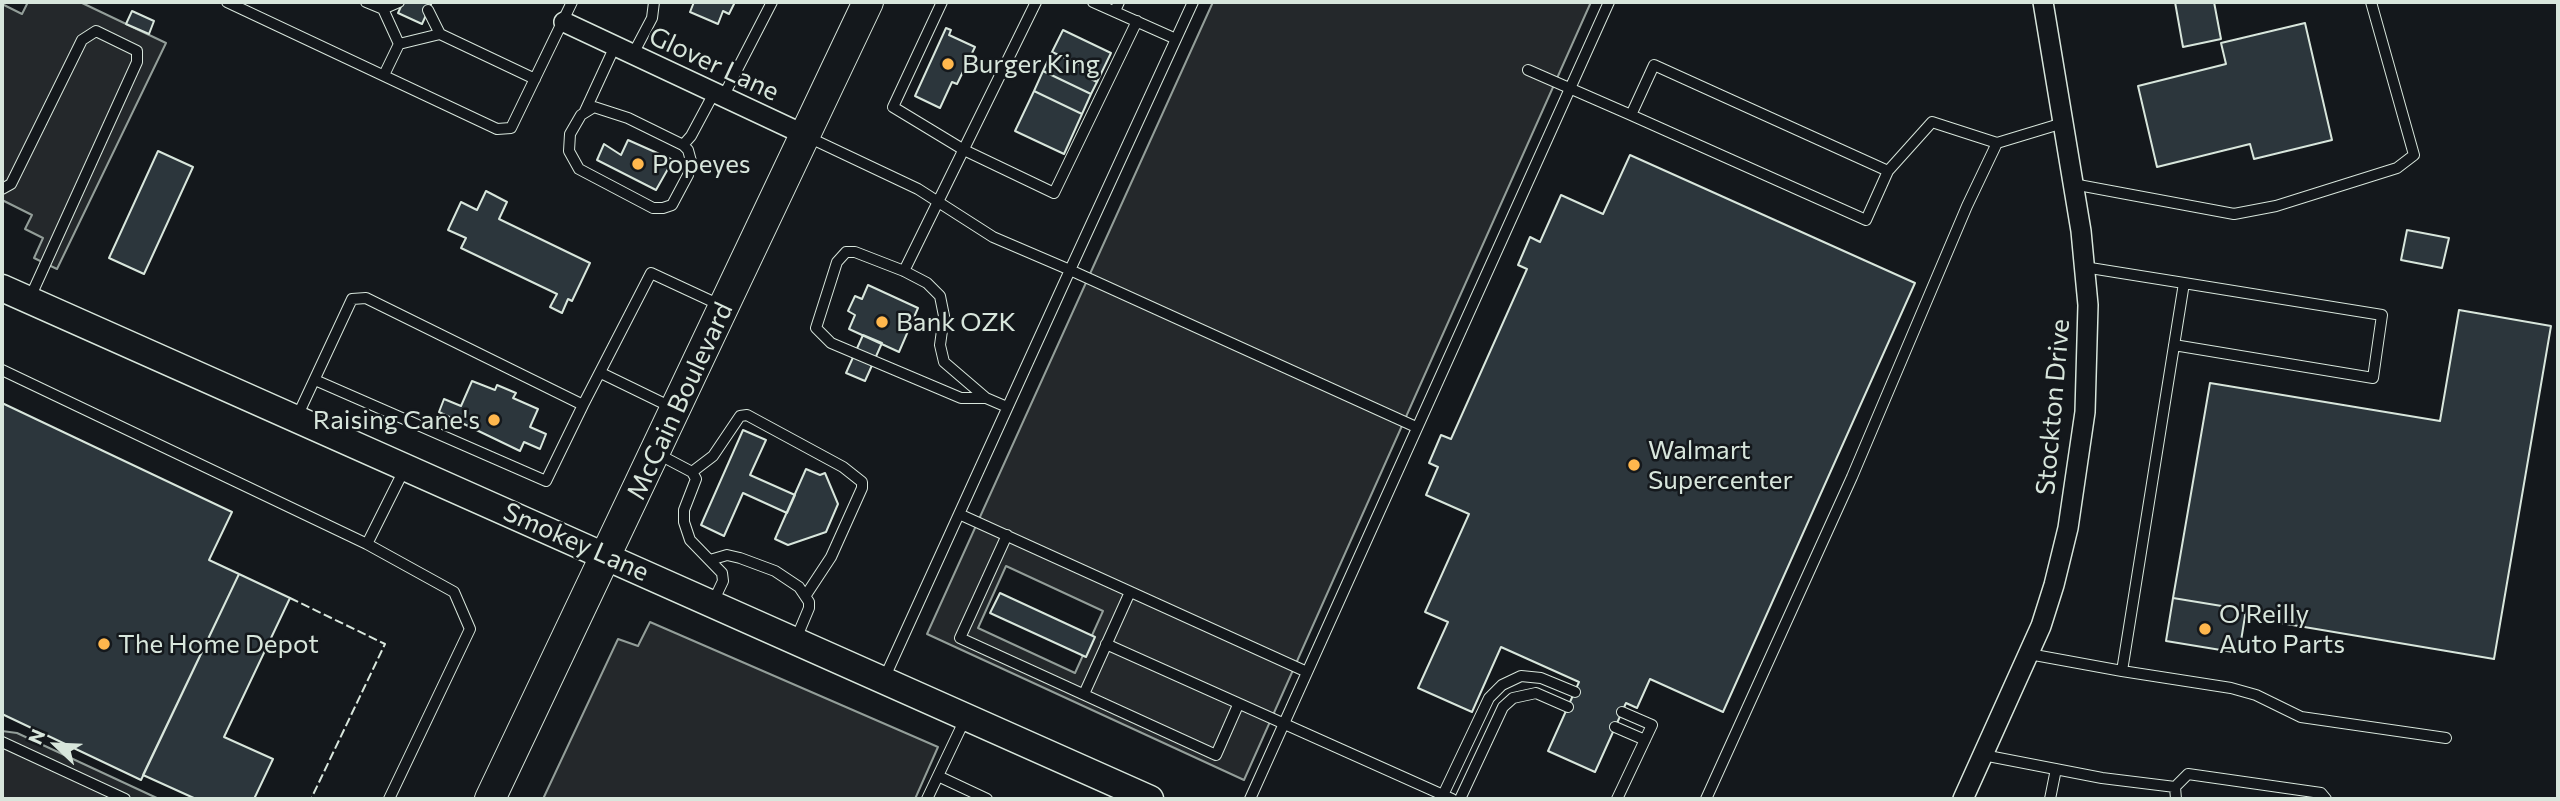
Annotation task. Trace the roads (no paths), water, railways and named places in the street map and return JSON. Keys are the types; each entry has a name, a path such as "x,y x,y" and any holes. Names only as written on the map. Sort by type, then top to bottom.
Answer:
{"main road":[{"name":"McCain Boulevard","path":"490,799 868,2"}],"street":[{"name":"Stockton Drive","path":"1963,799 2029,654 2054,585 2077,475 2085,412 2088,305 2073,184 2043,2"},
{"name":"Glover Lane","path":"564,22 805,135"},
{"name":"Smokey Lane","path":"2,288 1150,799"}],"lane":[{"path":"227,2 497,128 511,128 572,2"},
{"path":"366,2 383,9 399,44"},
{"path":"383,9 399,2"},
{"path":"633,54 652,18 654,2"},
{"path":"683,145 719,95 772,2"},
{"path":"942,2 893,107 964,150 1054,193 1137,21"},
{"path":"904,271 1035,2"},
{"path":"1093,2 1117,7 1137,21 1176,39"},
{"path":"884,679 1193,2"},
{"path":"1250,799 1568,87 1609,2"},
{"path":"2073,184 2234,214 2276,206 2397,168 2414,155 2371,2"},
{"path":"428,10 440,34 535,79"},
{"path":"2,189 11,184 82,40 96,31 137,51 137,61 28,300"},
{"path":"399,44 440,34"},
{"path":"384,75 399,44"},
{"path":"585,111 601,107 683,145 691,161 682,191 672,205 653,208 603,184 579,169 572,160 569,150 570,134 585,111 615,46"},
{"path":"1631,115 1654,65 1888,171"},
{"path":"1528,70 1866,220 1888,171 1932,122 1997,143 2063,122"},
{"path":"805,135 918,189 992,237 1416,428"},
{"path":"1706,799 1852,477 1967,206 1997,143"},
{"path":"986,398 961,398 831,343 816,328 837,262 846,252 855,252 927,283 940,296 944,316 940,345 944,362 986,398 1007,407"},
{"path":"2084,267 2382,315 2373,377 2174,345"},
{"path":"315,380 545,481 651,273 724,307"},
{"path":"2122,671 2184,283"},
{"path":"295,419 352,299 366,298 583,405"},
{"path":"2,370 368,544 454,592 470,629 389,799"},
{"path":"601,373 676,410"},
{"path":"692,472 713,456 740,416 747,415 843,467 862,482 862,488 831,557 806,595"},
{"path":"656,453 692,472 696,479 684,510 684,522 690,540 722,573 723,581 713,603"},
{"path":"368,544 405,468"},
{"path":"960,514 1307,672"},
{"path":"1007,535 960,638 1216,755 1238,705"},
{"path":"710,559 727,555 740,558 775,571 799,587 806,595 809,608 795,640"},
{"path":"1084,694 1130,592"},
{"path":"1106,645 1448,797 1489,698 1502,685 1521,676 1541,678 1575,692"},
{"path":"2029,654 2231,688 2256,695 2301,717 2445,738"},
{"path":"1460,799 1503,707 1513,698 1536,693 1568,707"},
{"path":"1617,799 1652,725 1622,712"},
{"path":"927,799 966,716"},
{"path":"1615,727 1645,740"},
{"path":"2,742 125,799"},
{"path":"1983,755 2175,787"},
{"path":"2050,799 2056,769"},
{"path":"2176,799 2175,787 2188,774 2311,791 2321,793 2326,799"},
{"path":"938,776 987,799"}],"place":[{"name":"Burger King","path":"948,64"},
{"name":"Popeyes","path":"638,164"},
{"name":"Bank OZK","path":"882,322"},
{"name":"Raising Cane's","path":"494,420"},
{"name":"Walmart Supercenter","path":"1634,465"},
{"name":"O'Reilly Auto Parts","path":"2205,629"},
{"name":"The Home Depot","path":"104,644"}]}
